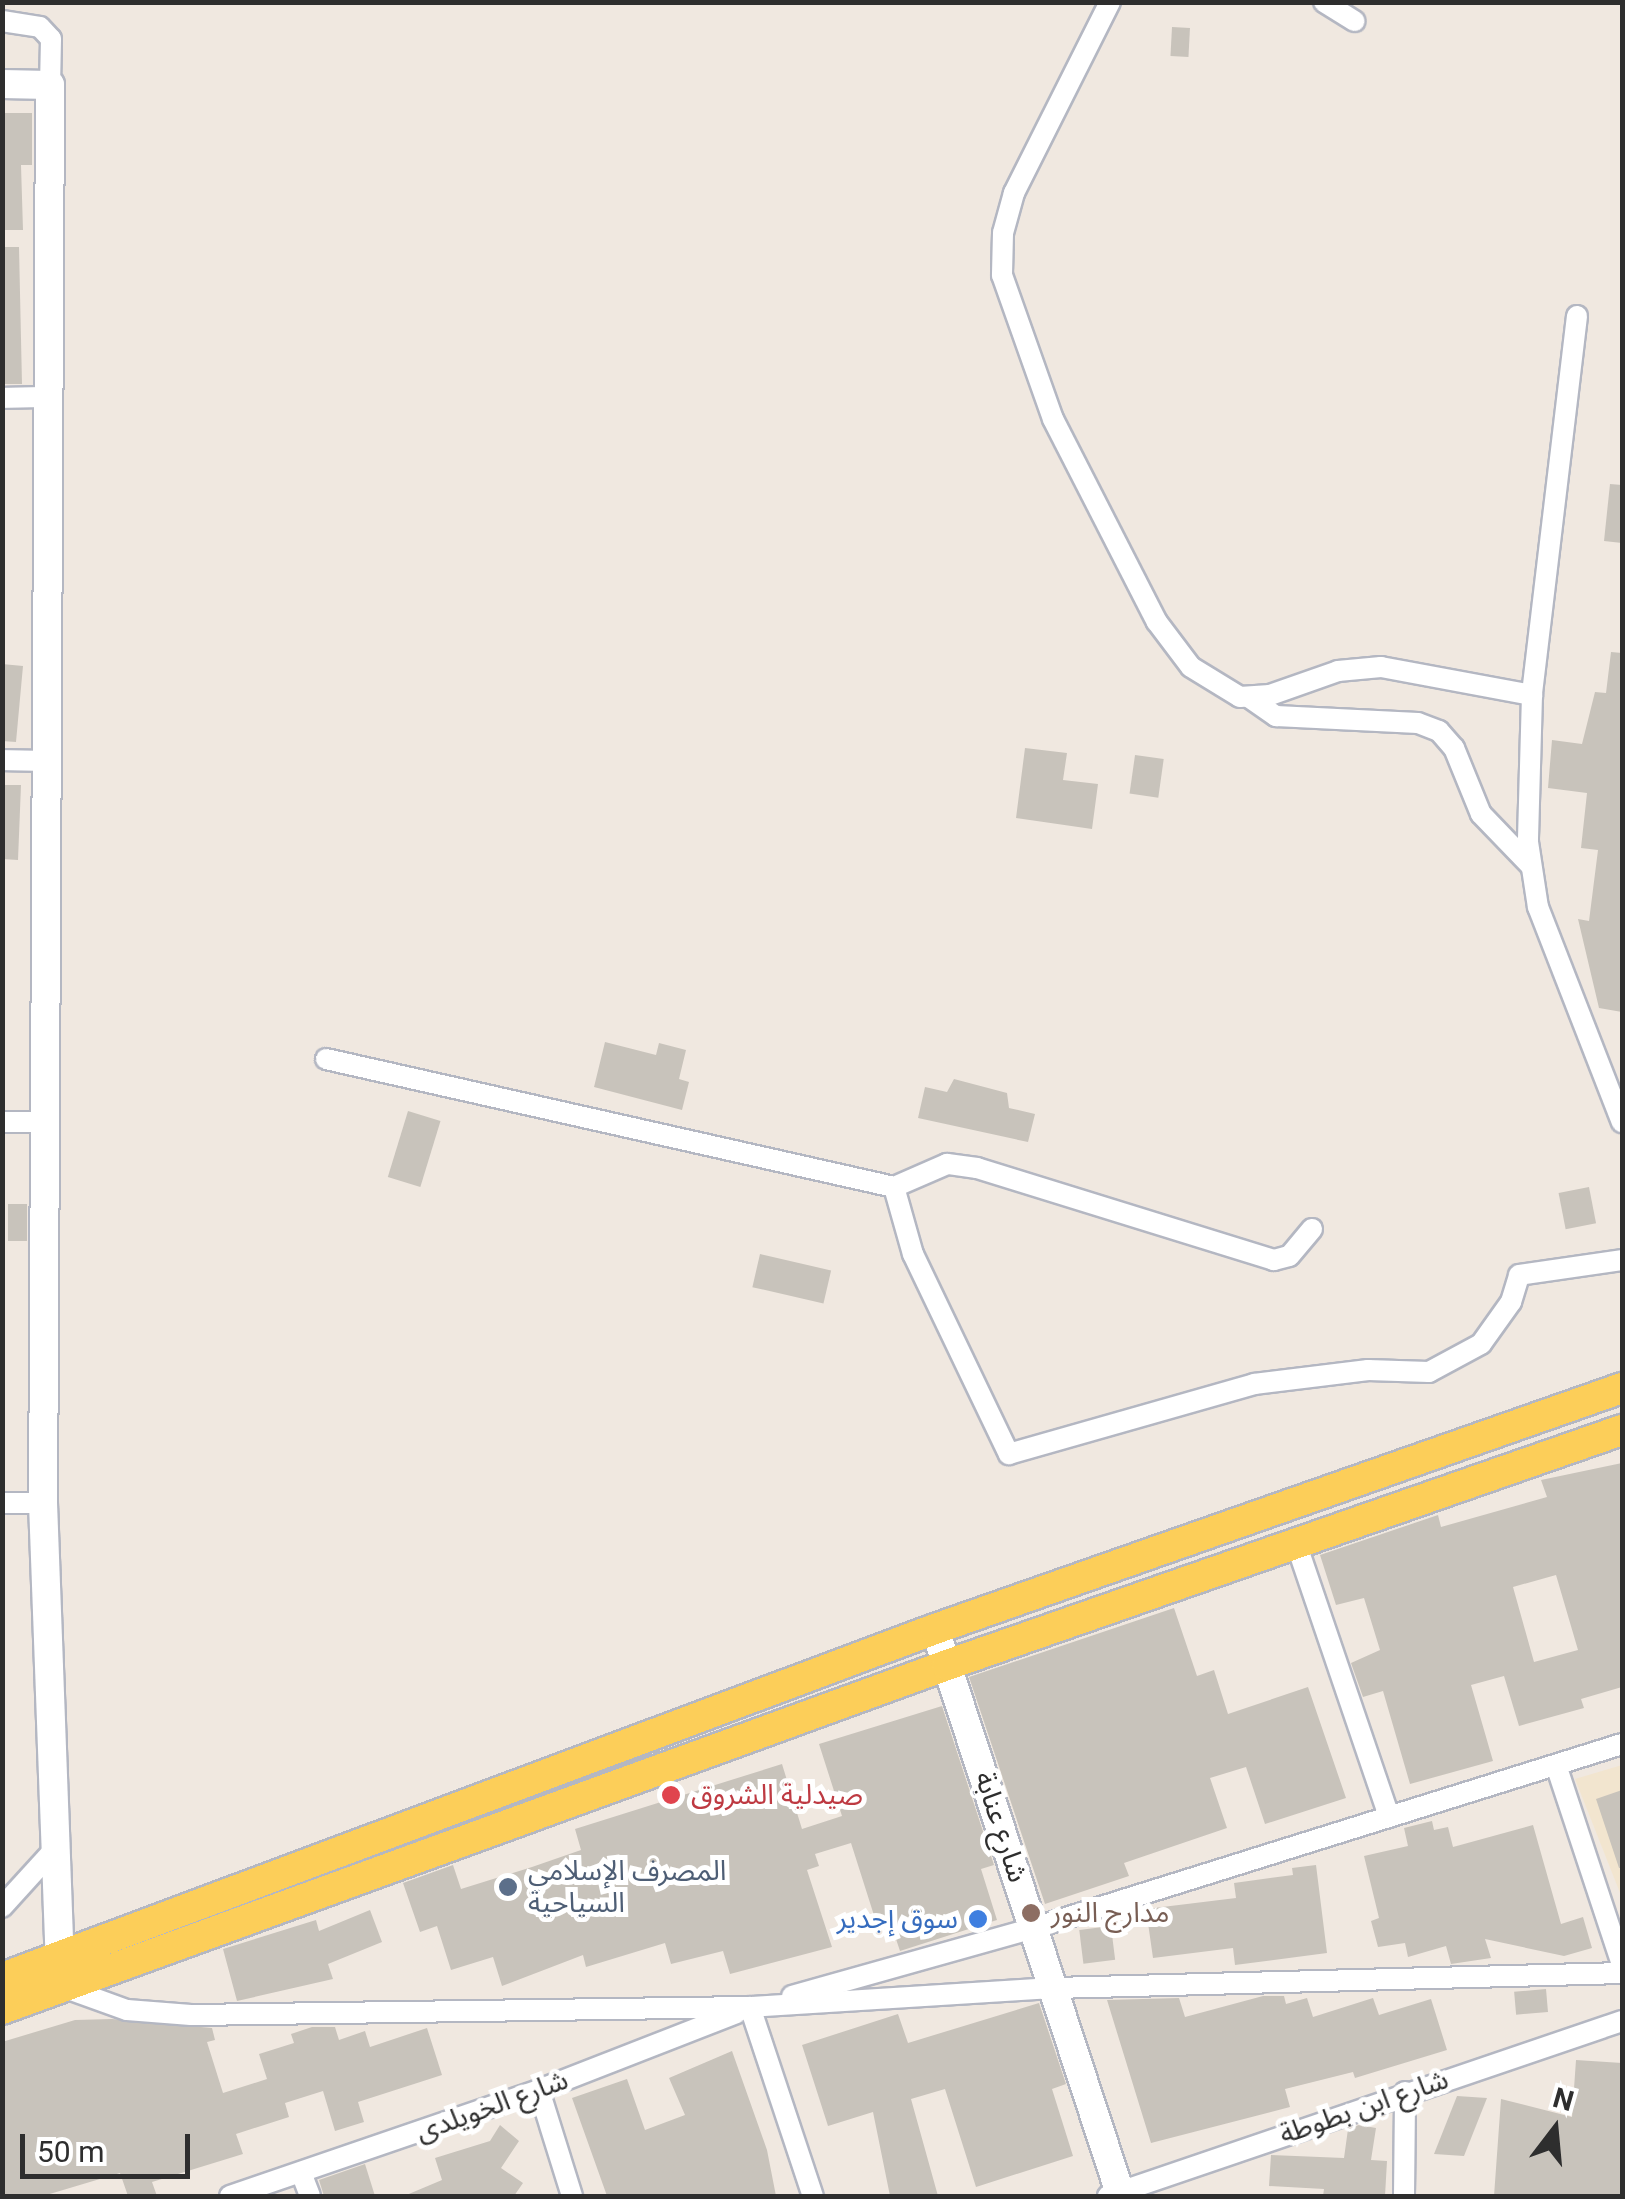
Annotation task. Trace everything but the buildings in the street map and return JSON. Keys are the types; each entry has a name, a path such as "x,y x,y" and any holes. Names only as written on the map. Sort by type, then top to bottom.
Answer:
{"main road":[{"path":"2,2008 59,1973 935,1629 1622,1388"},
{"path":"2,1978 59,1973 1298,1546 1622,1430"}],"street":[{"path":"1110,2 1014,193 1002,244 1006,296 1054,419 1157,622 1205,679 1250,698 1276,716 1418,723 1439,731 1454,748 1481,814 1532,866"},
{"path":"1324,2 1355,21"},
{"path":"2,22 40,27 50,39 44,397 50,761 43,1503 59,1973 126,2010 190,2014 750,2007 1054,1988 1622,1974"},
{"path":"2,84 50,85"},
{"path":"1577,316 1532,695 1532,866 1538,907 1622,1122"},
{"path":"2,398 44,397"},
{"path":"1250,698 1314,676 1381,667 1532,695"},
{"path":"2,760 50,761"},
{"path":"326,1059 894,1186 947,1164 977,1168 1274,1260 1290,1256 1312,1230"},
{"path":"2,1122 46,1122"},
{"path":"894,1186 913,1254 1009,1454 1254,1384 1368,1370 1429,1372 1481,1344 1511,1302 1519,1276 1622,1260"},
{"path":"2,1502 43,1503"},
{"path":"1298,1546 1389,1818"},
{"name":"شارع عنابة","path":"935,1629 1054,1988 1116,2195"},
{"path":"750,2007 1034,1928 1622,1744"},
{"path":"1556,1765 1622,1964"},
{"path":"2,1907 52,1852"},
{"path":"750,2007 812,2196"},
{"name":"شارع الخويلدى","path":"230,2196 302,2175 539,2090 750,2007"},
{"name":"شارع ابن بطوطة","path":"1116,2195 1405,2092 1622,2021"},
{"path":"539,2090 572,2196"},
{"path":"1404,2196 1405,2092"},
{"path":"302,2175 310,2196"}],"shaded area":[{"path":"1622,1765 1622,1898 1575,1779"}],"place":[{"name":"صيدلية الشروق","path":"671,1795"},
{"name":"المصرف الإسلامي السياحية","path":"508,1887"},
{"name":"مدارج النور","path":"1031,1913"},
{"name":"سوق إجدير","path":"978,1919"}]}
